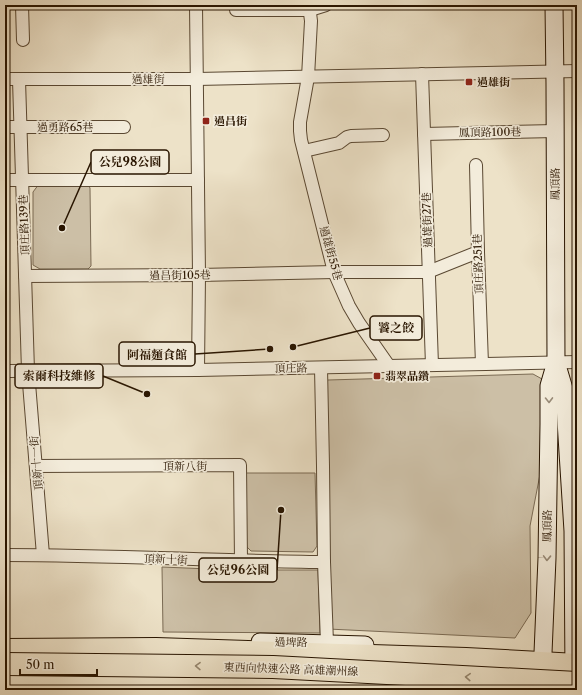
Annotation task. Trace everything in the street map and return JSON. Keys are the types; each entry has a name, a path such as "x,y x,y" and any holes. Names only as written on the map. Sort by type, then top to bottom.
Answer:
{"highway":[{"path":"5,650 156,648 466,659 543,657 576,664"},
{"name":"東西向快速公路 高雄潮州線","path":"5,664 273,667 576,664"},
{"name":"東西向快速公路 高雄潮州線","path":"5,678 273,681 443,690"},
{"path":"5,687 100,690"}],"main road":[{"name":"鳳頂路","path":"554,5 556,362 564,389 573,530 576,664 574,690"},
{"name":"鳳頂路","path":"544,690 543,657 547,558 549,424 548,386 556,362"},
{"name":"過埤路","path":"5,641 157,640 327,643 464,650 543,657"}],"street":[{"path":"22,5 23,40"},
{"path":"196,5 198,370"},
{"path":"236,10 326,5"},
{"name":"過雄街55巷","path":"309,7 311,21 308,77 300,122 300,131 304,151 334,272 358,324 389,366"},
{"name":"過雄街","path":"5,79 197,79 577,71"},
{"name":"過雄街27巷","path":"422,74 432,365"},
{"name":"頂庄路139巷","path":"19,80 28,371"},
{"name":"過勇路65巷","path":"5,127 124,126"},
{"name":"鳳頂路100巷","path":"424,134 555,130"},
{"path":"304,151 339,143 351,136 383,135"},
{"name":"頂庄路251巷","path":"476,165 482,364"},
{"path":"5,180 198,180"},
{"path":"428,272 478,252"},
{"name":"過昌街105巷","path":"25,276 428,272"},
{"name":"頂庄路","path":"5,371 198,370 577,362"},
{"path":"321,368 324,562 327,643"},
{"name":"頂新十一街","path":"28,371 43,555"},
{"name":"頂新八街","path":"36,466 240,465 241,561"},
{"name":"頂新十街","path":"5,555 324,562"}],"shaded area":[{"path":"87,183 90,188 91,266 88,269 40,269 33,265 33,192 39,184"},
{"path":"533,374 542,379 542,464 530,526 531,613 515,638 328,629 322,387 328,380"},
{"path":"246,473 315,473 317,546 313,552 251,551 246,546"},
{"path":"162,567 233,570 318,570 320,633 163,632"}],"place":[{"name":"過雄街","path":"469,82"},
{"name":"過昌街","path":"206,121"},
{"name":"公兒98公園","path":"62,228"},
{"name":"饕之餃","path":"293,347"},
{"name":"阿福麵食館","path":"270,349"},
{"name":"翡翠晶鑽","path":"377,376"},
{"name":"索爾科技維修","path":"147,394"},
{"name":"公兒96公園","path":"281,510"}]}
